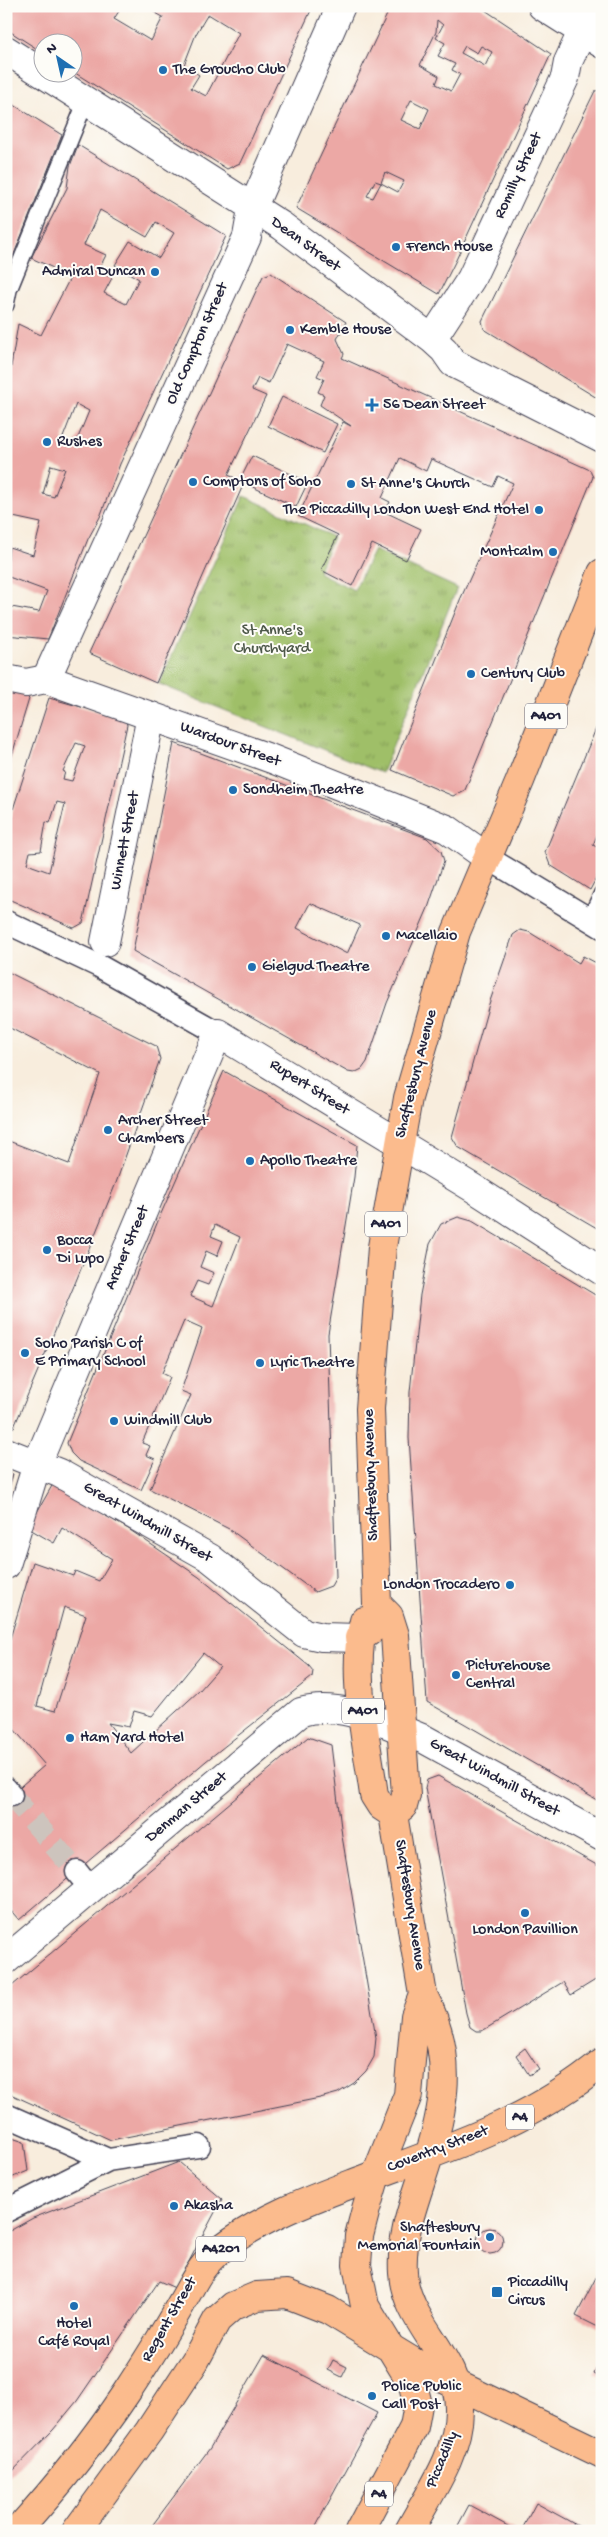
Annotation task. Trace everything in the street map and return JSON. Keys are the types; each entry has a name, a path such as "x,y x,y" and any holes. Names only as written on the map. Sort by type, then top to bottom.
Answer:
{"main road":[{"name":"Shaftesbury Avenue","path":"378,1604 370,1409 382,1247 408,1098 426,1030 456,932 488,858 602,573"},
{"name":"A401","path":"359,1638 364,1620 378,1604 389,1616 392,1623 383,1723 374,1795 381,1806 393,1814 403,1806 406,1795 383,1723 359,1638"},
{"name":"Shaftesbury Avenue","path":"393,1814 424,1995 435,2017 442,2051 444,2097 440,2120 429,2156"},
{"path":"376,2174 408,2095 415,2016 424,1995"},
{"name":"Coventry Street","path":"376,2174 429,2156 542,2106 563,2094 602,2063"},
{"path":"429,2156 405,2229 402,2273 413,2308 443,2356 457,2384"},
{"name":"A4","path":"359,2531 414,2427 418,2406 413,2385 365,2306 358,2266 359,2236 376,2174"},
{"name":"Regent Street","path":"17,2531 98,2434 178,2310 196,2274 209,2259 257,2226 285,2211 376,2174"},
{"path":"76,2531 149,2431 195,2362 210,2331 225,2312 257,2296 287,2294 328,2310 391,2348"},
{"name":"A4","path":"391,2348 457,2384 602,2454"},
{"name":"Piccadilly","path":"409,2531 446,2462 457,2431 459,2410 457,2384"}],"street":[{"name":"Old Compton Street","path":"46,679 247,237 252,209 341,6"},
{"path":"542,6 592,38"},
{"name":"Romilly Street","path":"432,339 471,279 565,78 568,62 592,38 594,6"},
{"name":"Dean Street","path":"6,50 252,209 282,226 432,339 454,363 602,438"},
{"name":"Wardour Street","path":"6,679 26,683 46,679 272,759 447,829 488,858 596,923"},
{"name":"Winnett Street","path":"102,954 151,716"},
{"name":"Rupert Street","path":"6,922 102,954 218,1033 399,1145 473,1188 602,1271"},
{"name":"Archer Street","path":"6,1565 37,1464 218,1033"},
{"name":"Great Windmill Street","path":"6,1452 59,1472 210,1558 304,1633 322,1637 359,1638"},
{"name":"Denman Street","path":"6,1960 301,1712 323,1709 383,1723"},
{"name":"Great Windmill Street","path":"383,1723 424,1739 602,1837"},
{"path":"6,2115 108,2160"},
{"path":"6,2211 108,2160 199,2146"}],"lane":[{"path":"6,305 9,290 86,102"},
{"path":"596,923 602,893"}],"green space":[{"name":"St Anne's Churchyard","path":"244,496 333,537 318,572 354,590 374,550 457,588 382,773 159,684"}],"building":[{"path":"6,6 122,6 114,19 151,41 163,17 154,12 157,6 313,6 240,163 227,169 82,77 82,32 32,32 32,46 6,29","holes":["208,14 239,33 206,96 191,88 199,75 184,65 196,34"]},
{"path":"391,6 479,6 551,54 439,294 296,208","holes":["437,20 443,25 436,38 445,43 438,56 455,64 452,70 460,74 451,91 436,84 439,76 420,65 436,32","465,46 477,53 481,46 492,52 485,66 461,53","411,100 429,109 420,129 401,120","385,172 404,181 398,192 381,183","375,181 381,183 373,198 367,196"]},
{"path":"602,90 602,401 484,329 482,321 595,91"},
{"path":"6,100 62,135 6,274"},
{"path":"78,145 226,236 120,464 100,517 88,539 48,639 6,635 6,606 39,612 47,591 6,576 9,547 33,555 41,523 13,517 6,541 6,397 18,324 41,335 71,276 31,258 67,188 70,166","holes":["100,210 147,237 156,222 174,233 159,258 130,241 115,265 139,279 126,304 104,293 112,278 98,271 106,255 84,245","76,404 89,411 75,445 62,440","51,465 65,469 54,497 43,494"]},
{"path":"271,273 346,322 337,339 344,354 342,358 590,470 593,477 465,790 453,796 392,770 460,600 513,483 498,476 493,487 431,459 426,471 400,458 382,498 390,502 385,512 421,529 406,560 372,544 352,586 321,570 338,535 298,516 343,422 351,426 320,405 324,395 318,392 324,379 317,376 324,361 287,344 269,383 258,378 252,390 266,396 228,475 240,480 252,456 308,482 296,507 244,483 156,683 89,653 263,276"},
{"path":"282,397 337,424 323,453 268,426"},
{"path":"6,689 23,693 29,699 9,765 6,764"},
{"path":"49,698 125,719 127,725 83,923 74,928 6,898 6,831","holes":["76,743 85,746 72,781 63,779 65,772 63,771","57,802 65,804 49,872 27,864 30,852 41,851 46,822 50,823"]},
{"path":"602,714 602,823 593,845 602,850 602,867 590,890 550,865 545,852"},
{"path":"174,743 427,838 441,851 444,861 428,908 387,1003 367,1062 362,1069 354,1073 348,1072 133,951","holes":["310,903 360,925 347,954 297,928"]},
{"path":"520,930 529,932 579,963 583,956 602,966 602,1231 458,1147 452,1137 489,1004 513,935"},
{"path":"6,971 156,1046 160,1059 116,1183 76,1281 14,1427 6,1430 6,1140 69,1164 100,1074 6,1026"},
{"path":"224,1071 357,1145 354,1177 328,1334 336,1577 331,1586 315,1592 229,1529 150,1489 191,1395 181,1391 202,1329 184,1321 162,1373 170,1377 142,1443 150,1446 146,1455 155,1459 141,1490 79,1461 71,1453 67,1443 160,1216","holes":["215,1225 240,1237 213,1306 190,1296 197,1281 208,1285 214,1273 200,1267 206,1251 217,1256 223,1241 211,1236"]},
{"name":"London Trocadero","path":"458,1217 472,1221 602,1299 602,1803 427,1702 409,1438 410,1392 420,1295 430,1244 441,1224"},
{"path":"6,1471 13,1474 7,1495 6,1495"},
{"path":"53,1484 130,1530 199,1577 313,1671 312,1677 206,1761 19,1920 6,1905 6,1799 45,1765 6,1720 6,1652 33,1562 73,1576 75,1571 99,1581 112,1559 62,1528 54,1543 28,1528","holes":["64,1607 86,1615 55,1711 37,1706","203,1653 220,1667 199,1691 131,1753 108,1723 129,1727 134,1711 152,1716"]},
{"path":"308,1737 331,1745 342,1836 376,2038 374,2057 366,2071 354,2083 338,2093 320,2098 111,2140 6,2092 6,1991"},
{"name":"London Pavillion","path":"438,1776 602,1868 602,1976 571,1995 563,1982 482,2031 476,2031 470,2027 466,2013 425,1788 427,1780"},
{"path":"525,2048 539,2069 529,2075 516,2055"},
{"path":"6,2136 24,2142 28,2171 6,2180"},
{"name":"Hotel Café Royal","path":"179,2162 222,2199 175,2288 159,2281 77,2401 53,2430 6,2478 6,2233 33,2218"},
{"name":"Shaftesbury Memorial Fountain","path":"490,2228 499,2232 503,2241 499,2250 490,2254 481,2250 477,2241 481,2232"},
{"path":"602,2243 602,2258 598,2252"},
{"path":"602,2266 602,2329 576,2316"},
{"path":"264,2355 377,2413 313,2531 148,2531 210,2448"},
{"path":"602,2357 602,2378 594,2374"},
{"path":"333,2360 347,2367 342,2377 328,2370"},
{"path":"536,2503 569,2521 587,2531 521,2531"},
{"path":"469,2505 517,2531 455,2531"}],"tunnel":[{"path":"11,1795 77,1872"}],"place":[{"name":"The Groucho Club","path":"163,70"},
{"name":"French House","path":"396,247"},
{"name":"Admiral Duncan","path":"155,272"},
{"name":"Kemble House","path":"290,330"},
{"name":"56 Dean Street","path":"372,405"},
{"name":"Rushes","path":"47,442"},
{"name":"Comptons of Soho","path":"193,482"},
{"name":"St Anne's Church","path":"351,484"},
{"name":"The Piccadilly London West End Hotel","path":"539,510"},
{"name":"Montcalm","path":"553,552"},
{"name":"Century Club","path":"471,674"},
{"name":"Sondheim Theatre","path":"233,790"},
{"name":"Macellaio","path":"386,936"},
{"name":"Gielgud Theatre","path":"252,967"},
{"name":"Archer Street Chambers","path":"108,1130"},
{"name":"Apollo Theatre","path":"250,1161"},
{"name":"Bocca Di Lupo","path":"47,1250"},
{"name":"Soho Parish C of E Primary School","path":"25,1353"},
{"name":"Lyric Theatre","path":"260,1363"},
{"name":"Windmill Club","path":"114,1421"},
{"name":"London Trocadero","path":"510,1585"},
{"name":"Picturehouse Central","path":"456,1675"},
{"name":"Ham Yard Hotel","path":"70,1738"},
{"name":"London Pavillion","path":"525,1913"},
{"name":"Akasha","path":"174,2206"},
{"name":"Shaftesbury Memorial Fountain","path":"490,2237"},
{"name":"Piccadilly Circus","path":"497,2292"},
{"name":"Hotel Café Royal","path":"74,2306"},
{"name":"Police Public Call Post","path":"372,2396"}]}
